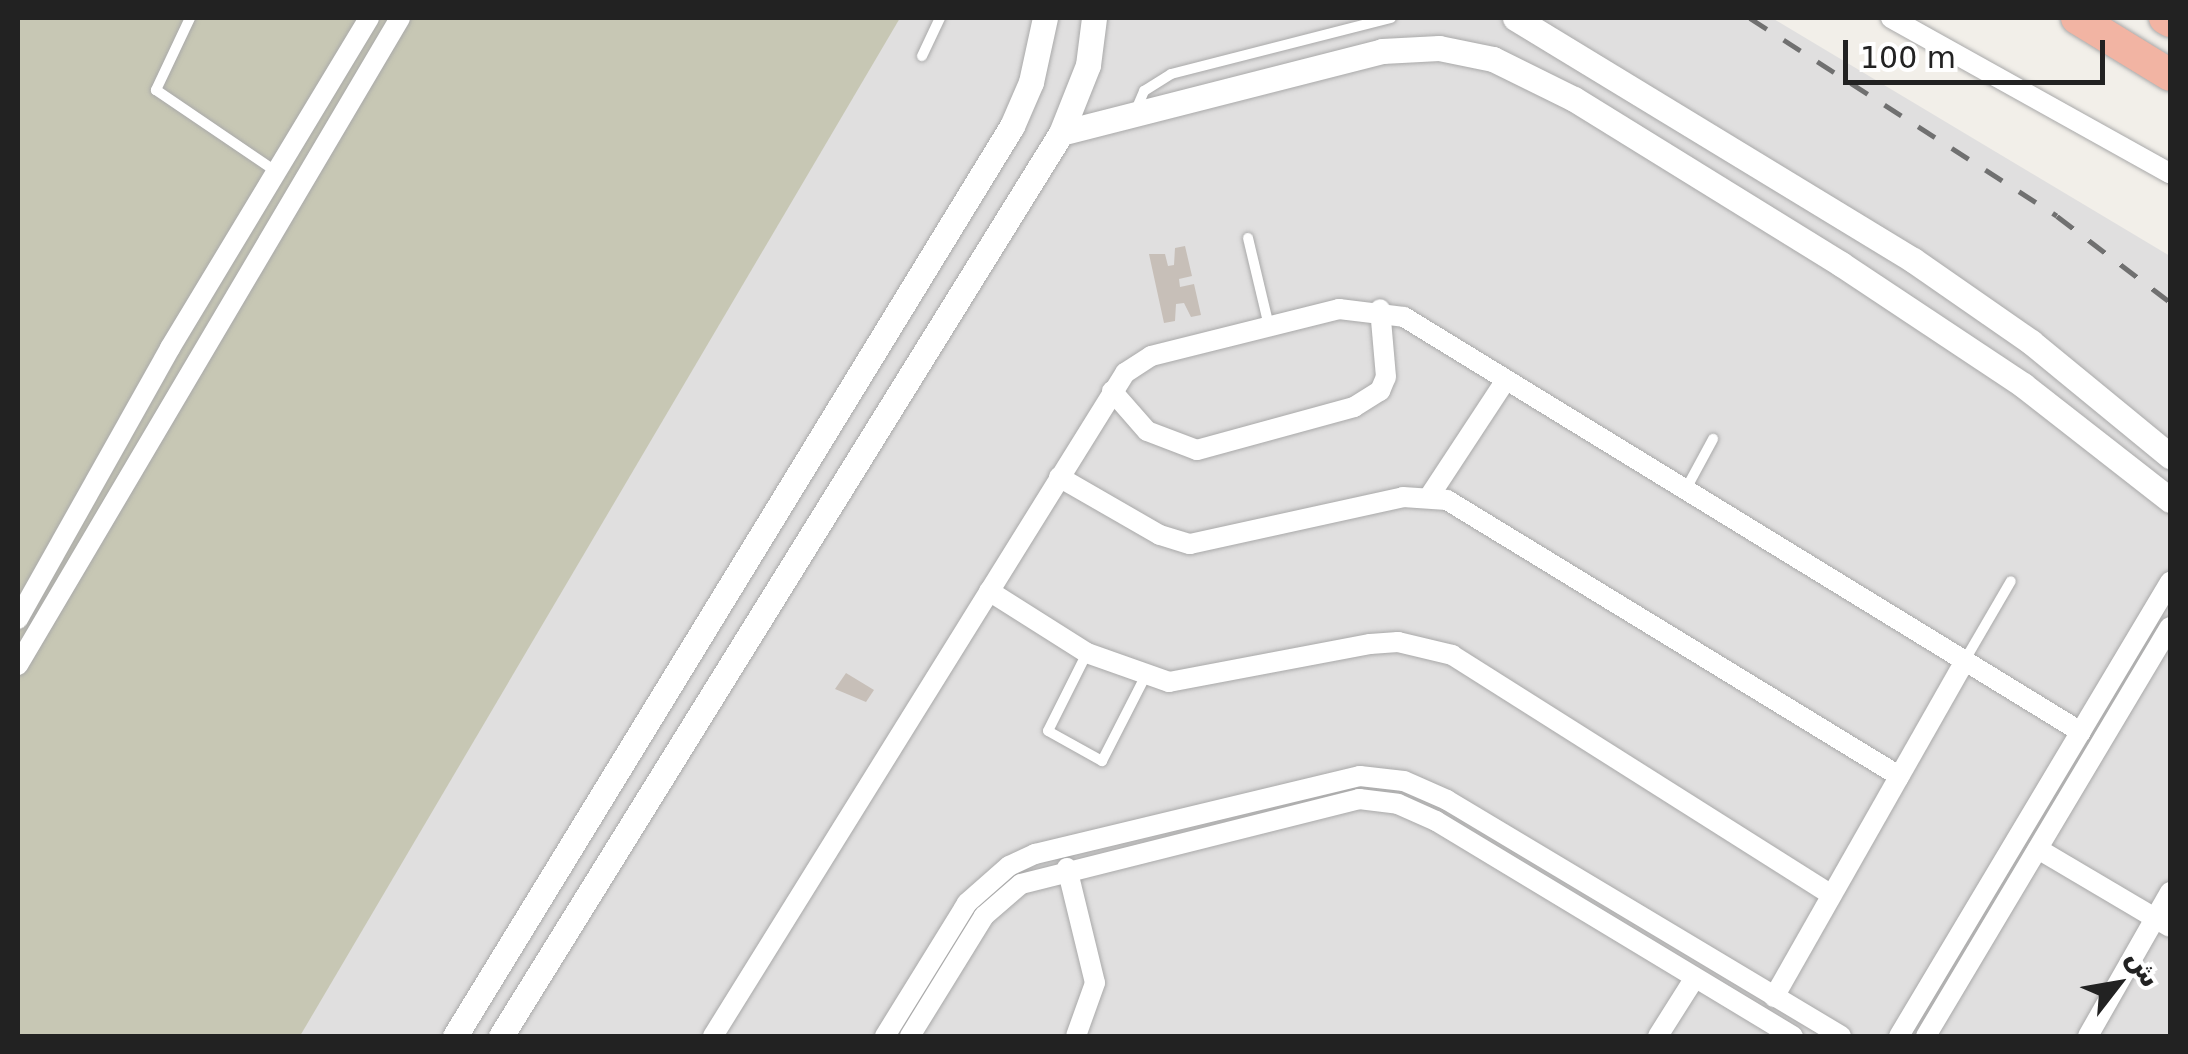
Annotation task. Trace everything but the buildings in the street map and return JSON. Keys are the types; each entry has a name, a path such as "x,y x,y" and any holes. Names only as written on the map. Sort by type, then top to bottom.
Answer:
{"highway":[{"path":"2077,18 2170,75"}],"street":[{"path":"21,608 275,171 369,18"},
{"path":"18,665 400,18"},
{"path":"455,1036 1012,126 1031,82 1045,18"},
{"path":"501,1036 1060,132 1088,66 1094,18"},
{"path":"1515,18 1913,260 2031,342 2170,456"},
{"path":"1890,18 2170,173"},
{"path":"1060,132 1414,48 1493,58 1553,87 1857,274 2023,385 2170,500"},
{"path":"1553,87 1574,53"},
{"path":"906,302 940,323"},
{"path":"713,1036 1125,373 1151,356 1339,308 1380,309 1506,380 2081,732"},
{"path":"1112,392 1147,430 1197,450 1354,407 1380,391 1386,378 1380,309"},
{"path":"1429,496 1506,380"},
{"path":"1059,478 1160,534 1190,544 1402,496 1429,496 1463,507 1900,776"},
{"path":"1899,1036 2170,582"},
{"path":"989,591 1087,653 1145,677 1192,681 1370,644 1425,646 1550,715 1832,895"},
{"path":"1926,1036 2170,627"},
{"path":"1774,997 1965,661"},
{"path":"910,1036 967,903 1009,866 1342,777 1404,782 1576,878 1841,1036"},
{"path":"885,1036 1001,898 1067,868 1332,802 1380,800 1436,821 1793,1036"},
{"path":"1240,802 1244,824"},
{"path":"2038,849 2163,923"},
{"path":"1067,868 1095,983 1076,1036"},
{"path":"1564,899 1576,878"},
{"path":"2088,1036 2163,923 2170,892"},
{"path":"1658,1036 1694,979"}],"lane":[{"path":"190,18 156,90 275,171"},
{"path":"922,56 940,18"},
{"path":"1136,111 1144,91 1171,74 1391,18"},
{"path":"1248,238 1269,326"},
{"path":"1686,490 1713,439"},
{"path":"1965,661 2011,581"},
{"path":"1087,653 1048,732 1102,762 1145,677"}],"shaded area":[{"path":"18,18 1772,18 2170,256 2170,1036 18,1036"},
{"path":"18,18 900,18 300,1036 18,1036"}],"railway":[{"path":"1750,18 2057,216 2170,302"}]}
